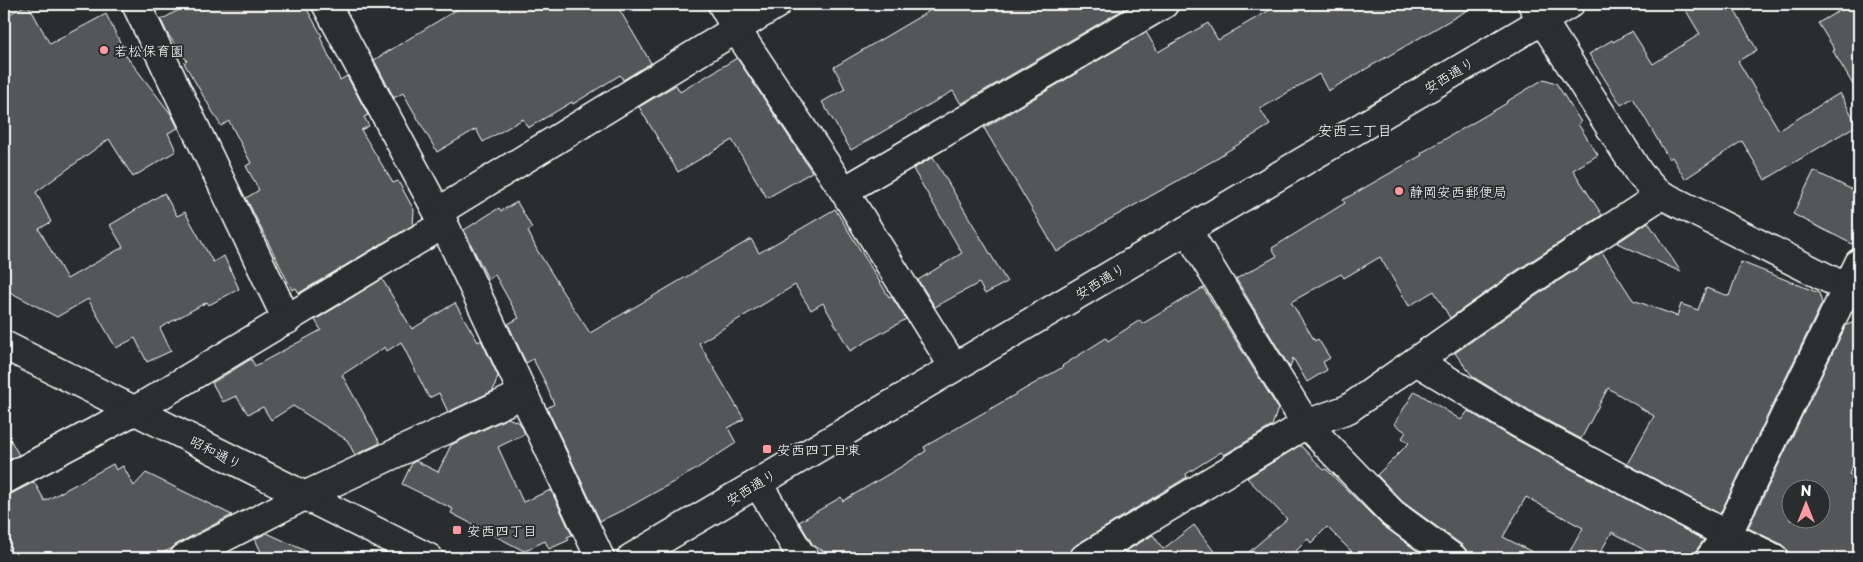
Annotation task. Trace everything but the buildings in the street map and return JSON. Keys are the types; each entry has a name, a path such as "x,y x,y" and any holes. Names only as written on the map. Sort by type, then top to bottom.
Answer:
{"street":[{"path":"136,4 287,320"},
{"path":"326,4 441,218 600,558"},
{"path":"722,4 736,29 844,192 954,368"},
{"path":"4,480 134,411 287,320 441,218 777,4"},
{"path":"844,192 1164,4"},
{"name":"安西通り","path":"631,558 1187,230 1538,12 1570,4"},
{"path":"1538,12 1639,173 1656,192 1853,291"},
{"path":"1084,558 1306,424 1348,409 1525,284 1661,195"},
{"path":"1187,230 1306,424 1393,514 1453,558"},
{"path":"1710,558 1727,535 1853,291 1859,263"},
{"name":"昭和通り","path":"4,345 429,558"},
{"path":"1416,361 1520,424 1727,535 1774,558"},
{"path":"184,558 304,496 523,394"},
{"path":"758,484 802,557 805,558"}],"place":[{"name":"若松保育園","path":"104,50"},
{"name":"静岡安西郵便局","path":"1399,191"},
{"name":"安西四丁目東","path":"767,449"},
{"name":"安西四丁目","path":"457,530"}],"district":[{"name":"安西三丁目","path":"1355,129"}]}
